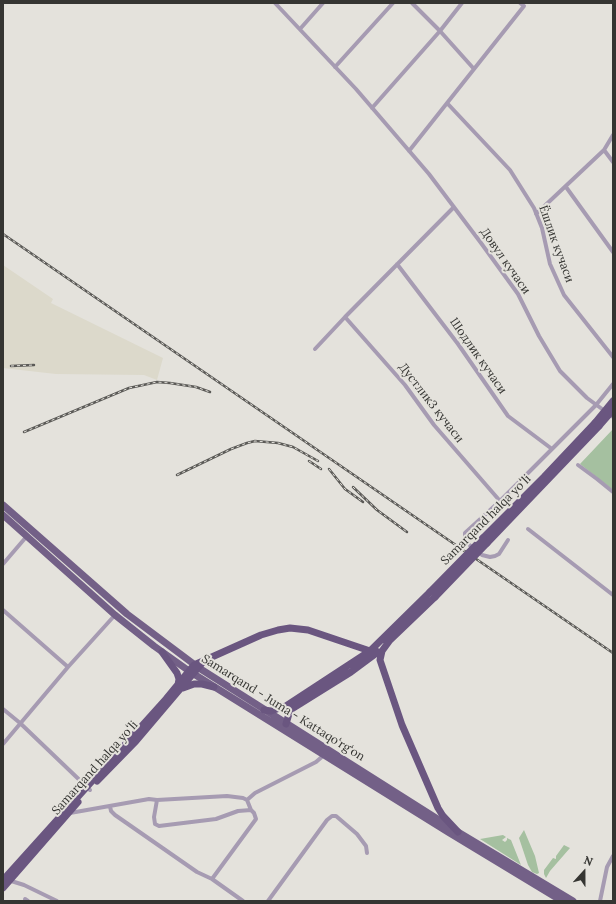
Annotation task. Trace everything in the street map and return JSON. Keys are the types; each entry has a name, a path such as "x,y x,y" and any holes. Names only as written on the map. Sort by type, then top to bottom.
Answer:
{"highway":[{"name":"Samarqand halqa yoʻli","path":"597,424 613,401"},
{"name":"Samarqand halqa yoʻli","path":"264,710 272,711 286,706 390,640 597,424 613,410"},
{"name":"Samarqand halqa yoʻli","path":"286,724 290,710 337,682 373,652 378,644 432,595"},
{"path":"194,670 203,662 260,635 290,628 308,630 373,652"},
{"path":"390,640 382,651 380,660 402,725 438,808 443,816 458,832"},
{"path":"357,646 369,648 378,644"},
{"path":"162,652 177,672 179,687 194,684 214,687"},
{"name":"Samarqand halqa yoʻli","path":"3,888 5,879 88,788 136,741 194,670"},
{"name":"Samarqand halqa yoʻli","path":"5,879 69,813 88,788"}],"main road":[{"name":"Samarqand - Juma - Kattaqo‘rg‘on","path":"3,506 127,614 214,687 562,901"},
{"name":"Samarqand - Juma - Kattaqo‘rg‘on","path":"3,515 115,615 162,652 264,710 458,832 573,901"}],"street":[{"name":"Довул кучаси","path":"275,3 372,108 429,174 518,294 539,336 560,371 587,398 613,418"},
{"path":"300,29 323,3"},
{"path":"335,67 393,3"},
{"path":"412,3 440,31 474,69"},
{"path":"372,108 440,31 462,3"},
{"path":"409,151 524,4"},
{"name":"Ёшлик кучаси","path":"447,103 510,170 534,208 542,228 550,264 564,295 613,357"},
{"path":"536,214 604,150 613,135"},
{"path":"604,150 613,162"},
{"path":"566,187 613,252"},
{"path":"315,349 454,207"},
{"name":"Шодлик кучаси","path":"397,264 458,344 508,416 552,449"},
{"name":"Дустлик3 кучаси","path":"346,317 406,384 434,425 500,501"},
{"path":"508,540 499,554 490,557 482,555 467,543 465,540 465,533 500,501 596,405 613,384"},
{"path":"578,465 613,492"},
{"path":"528,529 612,593"},
{"path":"3,564 27,536"},
{"path":"3,610 68,667"},
{"path":"3,744 68,667 115,615"},
{"path":"3,709 20,723 88,788"},
{"path":"247,800 255,793 316,762 324,755"},
{"path":"69,813 149,799 157,800 227,796 243,798 247,800 256,820 212,879"},
{"path":"157,800 154,817 155,824 159,826 216,819 238,811 251,810"},
{"path":"110,806 111,811 115,815 197,872 212,879 243,901"},
{"path":"268,901 327,820 332,816 336,816 357,834 366,846 367,853"},
{"path":"600,901 607,867 613,856"},
{"path":"5,879 24,885 57,901"}],"shaded area":[{"path":"3,265 53,299 51,303 163,358 157,380 144,375 56,374 3,368"}],"green space":[{"path":"613,429 613,490 580,464"},
{"path":"524,830 535,856 539,873 537,874 532,872 528,865 519,838"},
{"path":"503,835 506,837 502,840 505,842 507,838 511,840 521,865 480,839"},
{"path":"564,845 570,848 550,871 546,878 544,870 553,858 556,859 556,856"}],"railway":[{"path":"3,234 613,653"},
{"path":"11,366 34,365"},
{"path":"24,432 129,388 157,382 196,387 210,392"},
{"path":"177,475 231,449 255,441 278,443 293,447 318,461"},
{"path":"309,461 321,469"},
{"path":"329,469 345,489 363,502"},
{"path":"353,487 377,510 407,532"}]}
